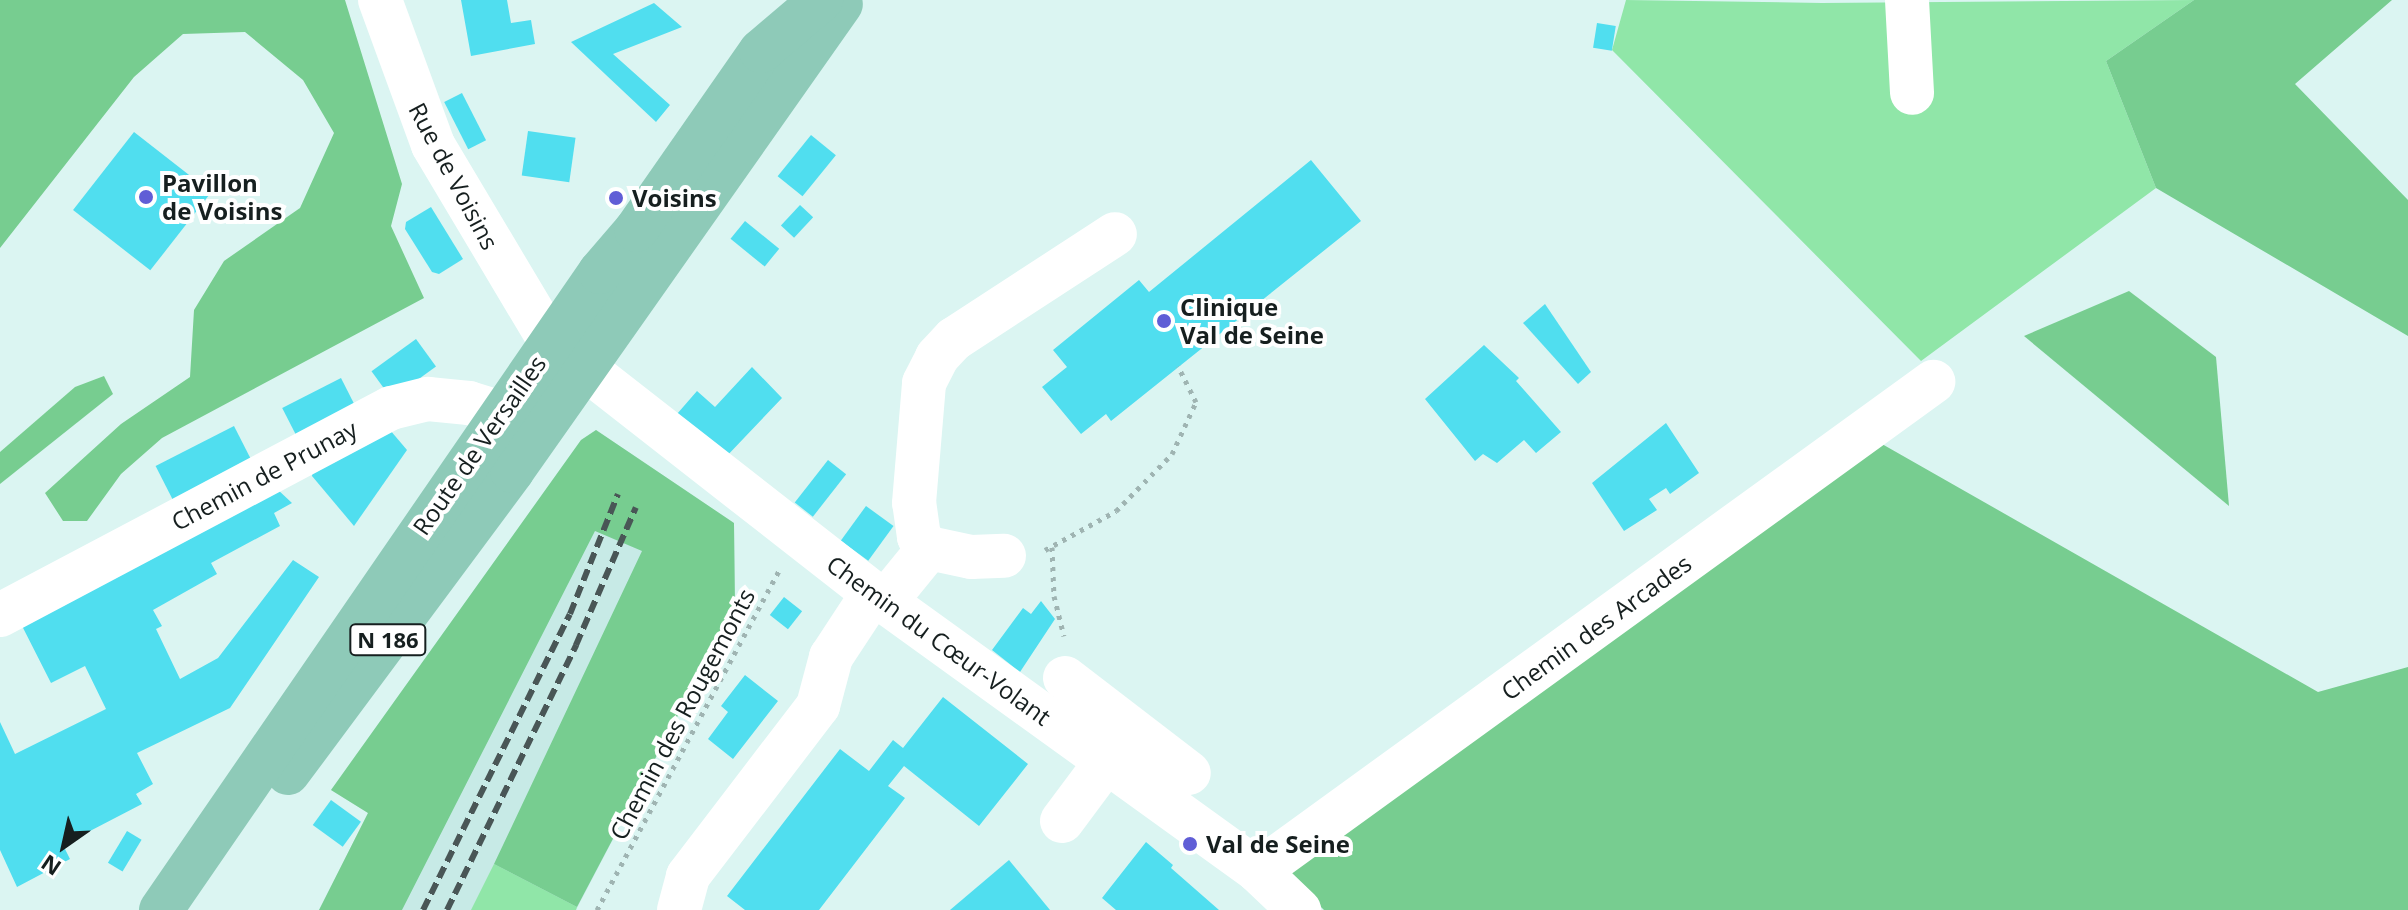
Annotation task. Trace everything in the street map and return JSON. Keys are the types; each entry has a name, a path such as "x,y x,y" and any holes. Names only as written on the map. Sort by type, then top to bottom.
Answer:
{"main road":[{"name":"Route de Versailles","path":"188,910 519,425 761,51 821,0"},
{"name":"Route de Versailles","path":"566,354 843,0"},
{"name":"Route de Versailles","path":"161,910 519,425"}],"street":[{"name":"Rue de Voisins","path":"380,0 433,145 566,354"},
{"path":"1907,0 1912,93"},
{"path":"1004,556 971,557 929,548 919,537 914,503 924,383 937,357 954,339 1115,234"},
{"name":"Chemin du Cœur-Volant","path":"566,354 879,597 1258,871 1299,910"},
{"name":"Chemin des Arcades","path":"1258,871 1933,382"},
{"name":"Chemin de Prunay","path":"0,615 391,408 428,399 469,403 519,425"},
{"path":"679,910 688,876 818,706 831,657 879,597 929,548"},
{"path":"1065,678 1189,773"},
{"path":"1062,821 1106,762"}],"path":[{"path":"1004,556 1052,547 1116,511 1172,454 1196,402 1178,366"},
{"name":"Chemin des Rougemonts","path":"597,910 798,535"},
{"path":"1052,547 1054,596"}],"shaded area":[{"path":"596,430 734,523 735,607 576,910 319,910 368,813 331,790 581,440"}],"green space":[{"path":"0,0 345,0 402,184 391,226 424,298 162,438 121,474 87,521 63,521 45,493 121,424 190,377 194,310 224,261 300,208 334,133 303,80 245,32 183,34 134,77 0,248"},
{"path":"1626,0 1822,3 2194,0 2106,61 2156,188 1921,361 1612,50"},
{"path":"2194,0 2392,0 2295,84 2408,200 2408,336 2156,188 2106,61"},
{"path":"2129,291 2216,357 2229,506 2024,336"},
{"path":"104,376 113,394 0,484 0,452 75,387"},
{"path":"596,430 734,523 735,607 577,907 494,864 642,551 595,531 402,910 319,910 368,813 331,790 581,440"},
{"path":"1882,444 2318,692 2408,667 2408,910 1324,910 1285,871"},
{"path":"494,864 577,907 576,910 471,910"}],"building":[{"path":"461,0 507,0 511,23 531,20 535,44 471,56"},
{"path":"654,3 682,27 613,54 670,105 656,122 571,42"},
{"path":"1597,23 1616,26 1612,51 1593,48"},
{"path":"462,93 486,140 468,149 444,102"},
{"path":"528,131 576,138 569,182 522,176"},
{"name":"Pavillon de Voisins","path":"134,132 211,192 150,270 73,210"},
{"path":"811,135 836,155 803,196 778,176"},
{"name":"Clinique Val de Seine","path":"1311,160 1361,221 1111,421 1106,414 1081,434 1042,387 1067,367 1053,350 1139,280 1149,292"},
{"path":"800,205 813,217 794,238 781,225"},
{"path":"431,207 463,259 439,274 432,272 405,229 406,222"},
{"path":"745,221 779,249 765,267 731,239"},
{"path":"1545,304 1591,372 1578,384 1523,323"},
{"path":"416,339 436,367 391,399 372,371"},
{"path":"1484,345 1519,378 1516,381 1561,432 1536,453 1524,440 1497,463 1483,454 1475,461 1425,399"},
{"path":"752,367 782,398 724,459 677,414 697,391 715,407"},
{"path":"341,378 356,407 297,437 282,408"},
{"path":"1666,423 1699,473 1670,494 1666,488 1649,499 1657,510 1624,531 1592,483"},
{"path":"234,426 252,461 173,501 156,466"},
{"path":"390,430 407,450 354,526 312,476 313,469"},
{"path":"828,460 846,474 813,517 795,503"},
{"path":"276,488 292,503 274,513 280,526 211,563 217,574 153,610 162,626 156,629 180,679 218,658 293,560 319,577 230,708 137,753 153,784 136,794 142,804 63,845 70,859 17,887 0,850 0,722 15,754 106,709 85,666 51,683 18,618"},
{"path":"866,506 894,526 868,561 841,541"},
{"path":"784,597 802,611 788,629 770,615"},
{"path":"1041,601 1055,619 1020,672 992,650 1023,608 1031,614"},
{"path":"745,675 778,701 733,759 708,739 728,712 721,706"},
{"path":"943,697 1028,764 979,826 904,766 888,786 905,798 819,910 745,910 727,896 840,749 869,771 893,740 903,748"},
{"path":"331,800 361,822 343,847 313,825"},
{"path":"127,831 142,840 123,871 108,863"},
{"path":"1146,842 1219,910 1116,910 1102,898"},
{"path":"1009,860 1050,910 950,910"}],"railway":[{"path":"423,910 570,614 618,494"},
{"path":"447,910 576,645 636,507"}],"place":[{"name":"Pavillon de Voisins","path":"146,197"},
{"name":"Voisins","path":"616,198"},
{"name":"Clinique Val de Seine","path":"1164,321"},
{"name":"Val de Seine","path":"1190,844"}]}
